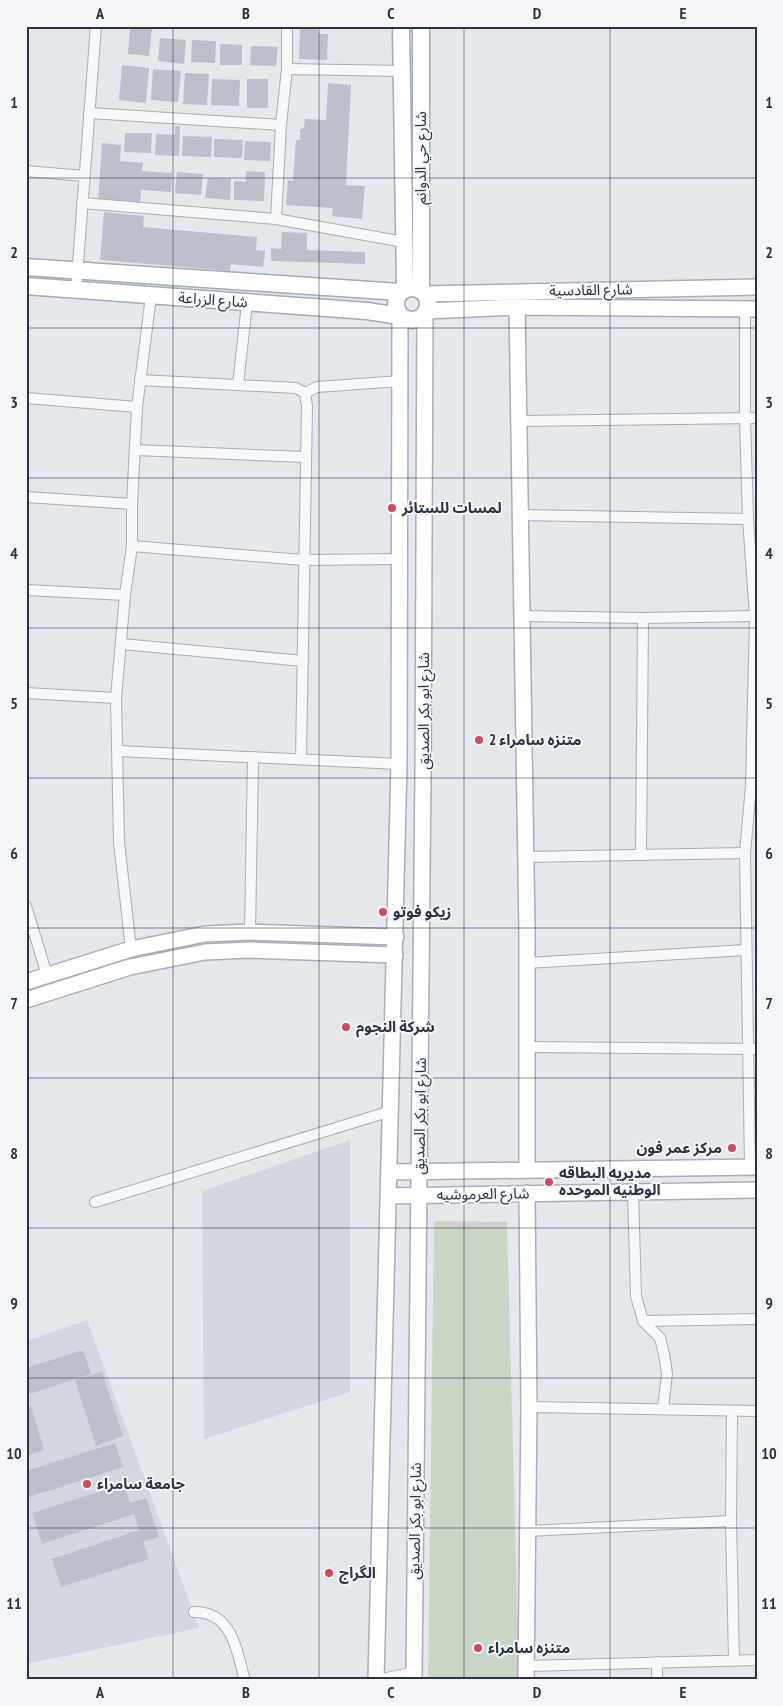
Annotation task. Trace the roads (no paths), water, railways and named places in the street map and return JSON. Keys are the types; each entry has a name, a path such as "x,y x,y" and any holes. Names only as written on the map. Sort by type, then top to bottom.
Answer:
{"main road":[{"name":"شارع حي الدوانم","path":"401,26 404,242 402,290"},
{"name":"شارع حي الدوانم","path":"421,26 423,292"},
{"name":"شارع الزراعة","path":"26,267 77,272 402,290"},
{"name":"شارع الزراعة","path":"26,286 367,311 400,316"},
{"name":"شارع القادسية","path":"423,292 757,287"},
{"path":"416,288 423,292 428,299 426,312 415,320 404,319 400,316 395,306 397,296 402,290 416,288"},
{"name":"شارع القادسية","path":"426,312 517,307 751,309"},
{"path":"517,307 527,963 527,1170"},
{"name":"شارع ابو بكر الصديق","path":"414,1676 426,312"},
{"name":"شارع ابو بكر الصديق","path":"377,1680 399,764 400,316"},
{"path":"26,982 131,949 205,934 250,932 396,937"},
{"path":"26,1000 130,968 205,952 249,950 395,955"},
{"name":"شارع العرموشيه","path":"390,1172 753,1167"},
{"name":"شارع العرموشيه","path":"389,1196 757,1190"},
{"path":"527,1194 529,1407 527,1673"}],"street":[{"path":"76,290 96,26"},
{"path":"276,219 281,125 287,68 286,26"},
{"path":"287,68 402,71"},
{"path":"89,113 281,125"},
{"path":"26,171 84,176"},
{"path":"82,203 276,219 404,242"},
{"path":"131,949 120,842 116,698 125,595 132,546 132,504 137,407 151,296"},
{"path":"238,385 247,303"},
{"path":"751,309 745,419 748,519 755,600 754,786 745,853 746,950 752,1049 753,1167"},
{"path":"140,380 296,388 305,394 308,406 305,457 301,759"},
{"path":"305,394 316,386 400,381"},
{"path":"26,398 137,407"},
{"path":"518,421 757,418"},
{"path":"135,450 305,457"},
{"path":"26,497 132,504"},
{"path":"519,515 748,519"},
{"path":"132,546 303,560 400,560"},
{"path":"26,590 125,595"},
{"path":"521,616 643,618 755,616"},
{"path":"641,855 643,618"},
{"path":"122,644 303,661"},
{"path":"26,693 116,698"},
{"path":"118,751 399,764"},
{"path":"250,932 253,757"},
{"path":"525,857 745,853"},
{"path":"26,906 47,975"},
{"path":"527,963 746,950"},
{"path":"527,1047 752,1049"},
{"path":"95,1202 391,1111"},
{"path":"633,1192 636,1296 643,1321 660,1338 664,1354 667,1374 663,1408"},
{"path":"643,1321 757,1319"},
{"path":"529,1407 757,1410"},
{"path":"732,1411 731,1521 734,1660"},
{"path":"528,1531 731,1521"},
{"path":"194,1612 216,1617 227,1628 245,1680"},
{"path":"527,1673 657,1662 757,1660"},
{"path":"657,1662 657,1680"},
{"path":"377,1680 414,1676"}],"place":[{"name":"لمسات للستائر","path":"392,508"},
{"name":"متنزه سامراء 2","path":"479,740"},
{"name":"زيكو فوتو","path":"383,912"},
{"name":"شركة النجوم","path":"346,1027"},
{"name":"مركز عمر فون","path":"732,1148"},
{"name":"مديريه البطاقه الوطنيه الموحده","path":"549,1182"},
{"name":"جامعة سامراء","path":"87,1484"},
{"name":"الگراج","path":"329,1573"},
{"name":"متنزه سامراء","path":"478,1648"}]}
